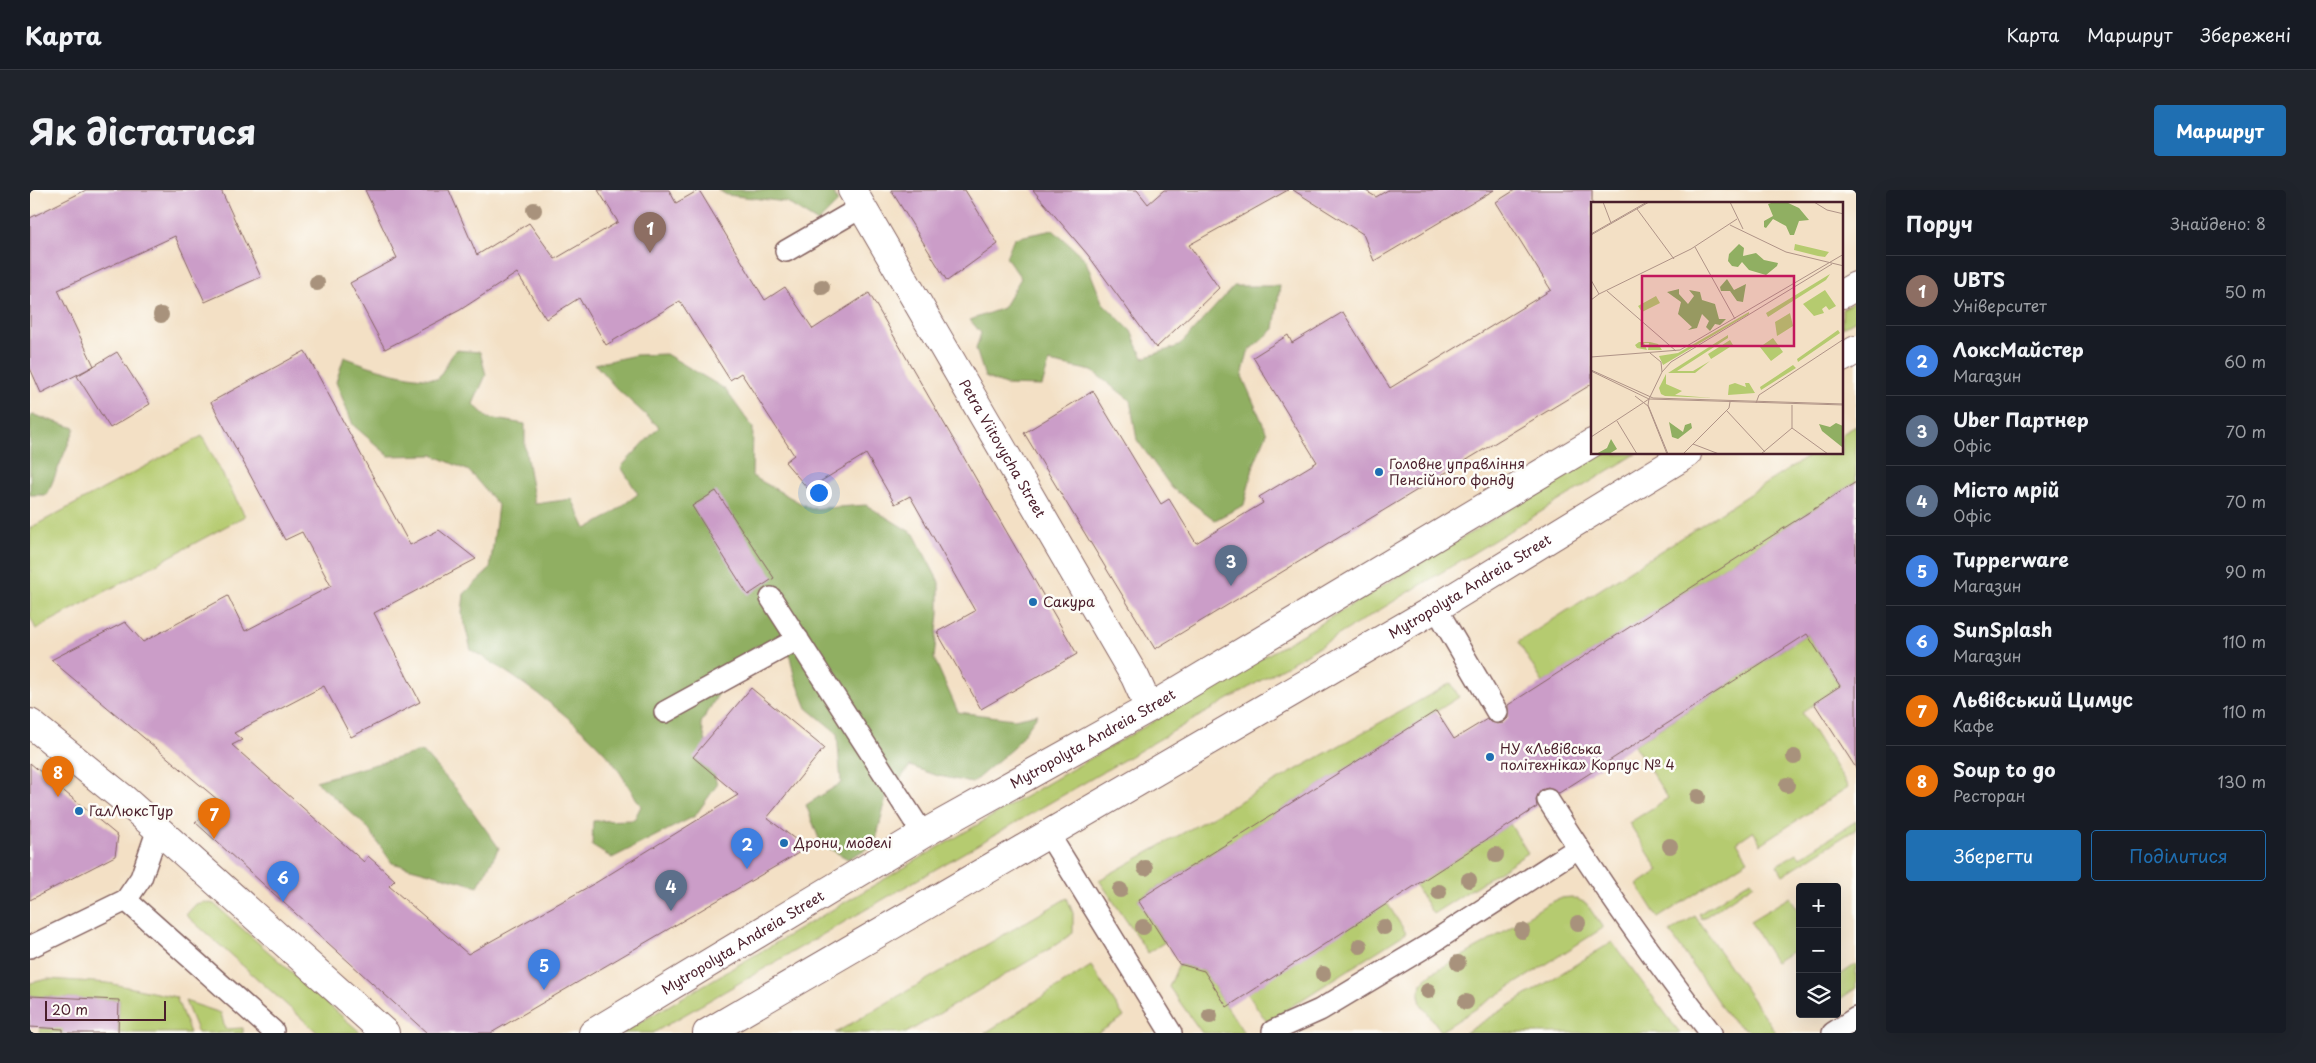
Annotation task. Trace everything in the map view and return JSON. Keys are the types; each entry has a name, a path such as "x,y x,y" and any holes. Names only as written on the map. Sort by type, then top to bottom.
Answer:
{"street":[{"name":"Petra Viitovycha Street","path":"857,199 1134,677 1149,708"},
{"path":"1844,293 1856,286"},
{"path":"1844,357 1856,350"},
{"name":"Mytropolyta Andreia Street","path":"593,1033 924,834 1149,708 1591,444"},
{"name":"Mytropolyta Andreia Street","path":"707,1033 1436,608 1685,455"},
{"path":"30,723 124,799 385,1033"}],"lane":[{"path":"786,251 857,199"},
{"path":"771,598 924,834"},
{"path":"1436,608 1497,712"},
{"path":"665,712 798,639"},
{"path":"1548,800 1578,848 1710,1033"},
{"path":"30,947 126,900 141,878 158,829"},
{"path":"1049,835 1171,1033"},
{"path":"1273,1031 1320,1010 1430,944 1578,848"},
{"path":"126,900 273,1030"},
{"path":"1833,1033 1856,1018"}],"green space":[{"path":"718,190 832,190 838,202 818,222 786,202 727,195"},
{"path":"1053,230 1085,259 1102,302 1131,331 1143,358 1179,346 1234,286 1280,286 1274,329 1248,352 1242,376 1267,433 1254,464 1244,505 1215,520 1172,488 1137,440 1130,400 1092,371 1049,362 1042,386 1005,385 985,377 976,349 981,333 970,320 1003,308 1021,278 1006,257 1014,238"},
{"path":"1856,301 1856,320 1844,327 1844,308"},
{"path":"455,350 480,352 486,375 473,404 488,418 525,424 525,447 535,504 572,499 586,529 606,518 638,494 621,467 659,427 616,388 595,364 636,355 666,354 725,389 753,428 752,476 811,509 866,505 914,534 939,582 939,614 934,658 958,712 1014,719 1038,714 1014,747 972,783 935,775 910,766 886,798 875,844 848,859 821,844 806,805 841,783 837,733 807,708 794,675 787,642 756,646 739,659 701,723 717,785 695,816 612,858 592,846 593,821 634,820 641,806 612,761 578,726 525,685 471,650 462,613 464,594 490,569 498,505 469,471 433,455 389,456 353,425 336,382 344,357 390,372 438,379"},
{"path":"34,415 75,428 47,495 30,495 30,416"},
{"path":"1856,426 1856,482 1543,683 1518,642 1810,455 1844,455 1844,433"},
{"path":"202,436 245,516 36,629 30,617 30,528"},
{"path":"1600,455 1634,455 1322,645 653,1033 622,1033 1313,628"},
{"path":"1807,634 1840,686 1802,713 1848,787 1761,844 1753,831 1737,842 1748,860 1658,918 1637,885 1659,870 1629,823 1668,798 1634,745"},
{"path":"1451,683 1459,697 1138,900 1165,942 1148,953 1099,880"},
{"path":"422,751 458,791 499,848 478,886 392,863 367,827 316,781"},
{"path":"1856,821 1856,829 1783,875 1777,865 1797,853 1800,857"},
{"path":"1510,824 1528,853 1433,914 1415,885"},
{"path":"1751,880 1754,884 1702,919 1699,914"},
{"path":"1572,897 1586,903 1603,928 1441,1031 1421,1004 1419,995 1421,983 1432,973 1484,944 1547,904 1561,898"},
{"path":"1790,897 1796,907 1796,949 1775,962 1750,921"},
{"path":"1067,898 1073,913 1073,933 1051,948 906,1033 835,1033"},
{"path":"205,902 214,904 361,1033 318,1033 186,915 196,904"},
{"path":"1387,903 1406,933 1267,1022 1247,993"},
{"path":"1695,916 1776,1033 1751,1031 1729,1018 1670,932"},
{"path":"1612,942 1680,1033 1465,1033"},
{"path":"1179,964 1204,971 1244,1033 1202,1033 1169,987"},
{"path":"1856,964 1856,988 1841,998 1841,974"},
{"path":"1091,966 1124,1017 1098,1033 985,1033"},
{"path":"48,979 108,983 176,997 190,1033 118,1033 119,1000 65,998 63,1032 71,1033 40,1033 40,1028 51,1028 52,997 30,996 30,983"},
{"path":"185,1001 221,1013 225,1029 243,1028 243,1033 198,1033"}],"building":[{"path":"86,190 221,190 261,277 205,302 175,236 58,290 94,366 41,393 30,368 30,218"},
{"path":"365,190 449,190 477,255 529,223 555,259 618,222 598,190 669,190 676,203 699,190 765,300 785,287 813,329 869,293 1077,654 981,709 937,632 975,611 910,496 895,504 866,454 808,489 785,462 794,455 741,373 730,380 680,301 606,345 579,298 546,319 517,273 460,310 385,349 350,283 397,258"},
{"path":"891,190 965,190 998,244 947,281"},
{"path":"1033,190 1137,190 1148,204 1164,190 1288,190 1189,245 1219,288 1156,348 1088,255"},
{"path":"1293,190 1364,190 1376,197 1388,190 1494,190 1374,261 1363,234"},
{"path":"1515,190 1592,190 1591,385 1155,649 1024,433 1093,391 1161,504 1169,499 1196,543 1263,503 1259,497 1317,462 1253,357 1288,335 1292,343 1343,312 1390,388 1551,290 1496,202"},
{"path":"305,351 410,545 439,530 476,559 374,613 420,702 351,737 324,686 234,733 242,740 232,745 364,862 368,856 395,880 389,886 468,954 597,882 738,795 693,757 751,688 824,748 767,818 807,848 491,1033 427,1033 195,822 224,805 51,660 125,622 143,642 228,596 245,631 331,586 302,532 285,540 211,402"},
{"path":"117,352 150,404 110,428 77,376"},
{"name":"НУ «Львівська політехніка» Корпус № 4","path":"1856,482 1856,768 1814,703 1840,686 1807,634 1559,793 1548,788 1541,790 1536,800 1537,807 1227,1007 1204,971 1179,964 1138,900 1436,711 1454,739 1487,719 1497,724 1503,723 1508,718 1508,705"},
{"path":"716,491 774,578 748,595 692,506"},
{"path":"30,763 118,836 115,856 30,900"},
{"path":"30,996 119,1000 118,1033 63,1033 63,1029 30,1027"}],"place":[{"name":"UBTS","path":"650,253"},
{"name":"Головне управління Пенсійного фонду","path":"1379,472"},
{"name":"Uber Партнер","path":"1231,586"},
{"name":"Сакура","path":"1033,602"},
{"name":"НУ «Львівська політехніка» Корпус № 4","path":"1490,757"},
{"name":"Soup to go","path":"58,797"},
{"name":"ГалЛюксТур","path":"79,811"},
{"name":"Львівський Цимус","path":"214,839"},
{"name":"Дрони, моделі","path":"784,843"},
{"name":"ЛоксМайстер","path":"747,869"},
{"name":"SunSplash","path":"283,902"},
{"name":"Місто мрій","path":"671,911"},
{"name":"Tupperware","path":"544,990"}]}
